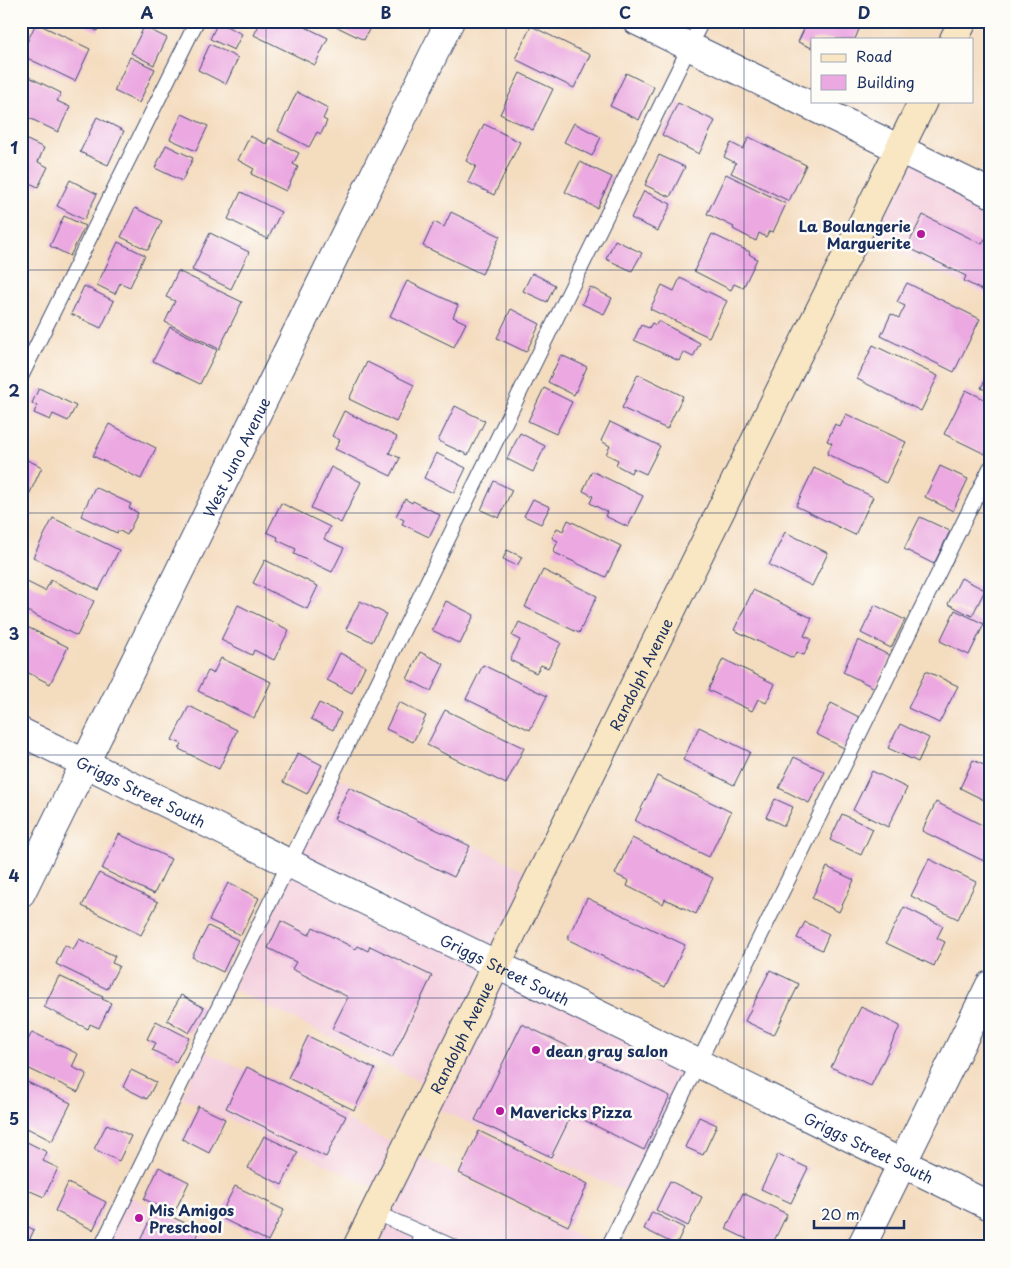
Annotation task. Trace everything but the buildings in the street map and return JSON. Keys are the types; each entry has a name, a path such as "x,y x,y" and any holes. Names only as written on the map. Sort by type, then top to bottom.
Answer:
{"main road":[{"path":"954,38 963,21"},
{"name":"Randolph Avenue","path":"357,1247 923,102"}],"street":[{"name":"West Juno Avenue","path":"21,893 450,21"},
{"path":"637,21 990,193"},
{"name":"Griggs Street South","path":"21,732 990,1206"},
{"path":"861,1247 990,985"}],"lane":[{"path":"21,377 197,21"},
{"path":"101,1247 702,21"},
{"path":"608,1247 697,1062 990,468"},
{"path":"374,1212 424,1232 454,1247"},
{"path":"417,1247 424,1232"}],"shaded area":[{"path":"895,143 990,191 990,297 855,231"},
{"path":"336,777 538,877 494,963 700,1064 636,1196 418,1100 425,1084 233,989"},
{"path":"204,1051 600,1247 348,1247 376,1188 182,1097"},
{"name":"Mis Amigos Preschool","path":"118,1190 229,1247 92,1247"}],"place":[{"name":"La Boulangerie Marguerite","path":"921,234"},
{"name":"dean gray salon","path":"536,1050"},
{"name":"Mavericks Pizza","path":"500,1111"},
{"name":"Mis Amigos Preschool","path":"139,1218"}]}
